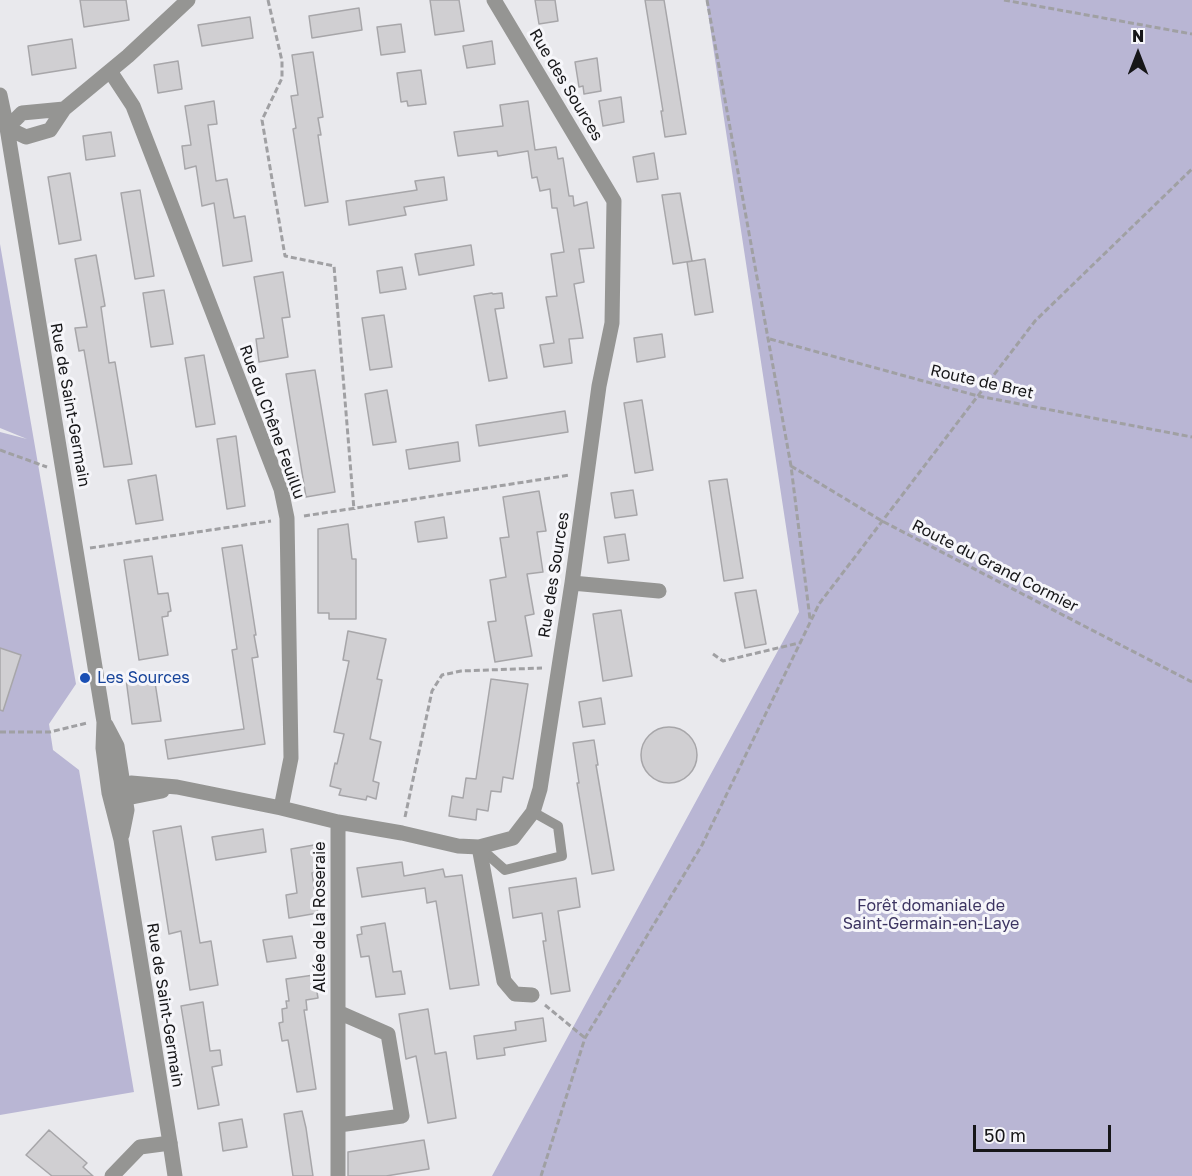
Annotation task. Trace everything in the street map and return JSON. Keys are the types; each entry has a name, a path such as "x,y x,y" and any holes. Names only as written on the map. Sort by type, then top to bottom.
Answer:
{"street":[{"path":"64,109 22,113 7,128 26,137 50,130 64,109 110,71 188,0"},
{"name":"Rue des Sources","path":"116,792 131,783 177,788 458,846 479,847 513,838 533,812 540,789 572,583 599,386 612,323 614,201 494,0"},
{"name":"Rue du Chêne Feuillu","path":"110,71 133,106 281,489 287,518 291,758 281,808"},
{"name":"Rue de Saint-Germain","path":"0,95 104,722 104,748 116,792 127,810 121,840 175,1176"},
{"path":"572,583 659,591"},
{"name":"Allée de la Roseraie","path":"338,822 338,1176"},
{"path":"479,847 504,981 515,994 532,995"},
{"name":"Allée de la Roseraie","path":"338,1012 388,1034 402,1116 339,1125"},
{"path":"112,1176 140,1147 170,1143"}],"lane":[{"path":"479,847 505,870 562,856 558,826 533,812"}],"path":[{"path":"268,0 282,61 282,78 262,120 285,256 334,266 354,510"},
{"path":"707,0 770,339 791,466 810,621"},
{"path":"1004,0 1192,34"},
{"path":"542,1176 585,1038 702,845 819,604 1035,321 1192,170"},
{"name":"Route de Bret","path":"770,339 978,396 1192,437"},
{"path":"0,450 63,471"},
{"name":"Route du Grand Cormier","path":"791,466 882,521 1192,682"},
{"path":"83,545 93,549 588,473"},
{"path":"712,654 723,661 799,644"},
{"path":"402,833 432,691 442,675 461,671 558,667"},
{"path":"0,732 50,732 104,722"},
{"path":"532,995 585,1038"}],"green space":[{"name":"Forêt domaniale de Saint-Germain-en-Laye","path":"706,0 1192,0 1192,1176 492,1176 799,612"},
{"path":"0,244 76,684 49,724 53,750 79,770 134,1092 0,1115 0,432 27,439 0,428"}],"building":[{"path":"80,0 126,0 129,20 84,27"},
{"path":"430,0 459,0 464,31 435,35"},
{"path":"535,0 555,0 558,21 539,24"},
{"path":"645,0 664,0 686,134 665,137"},
{"path":"359,8 362,30 312,38 309,16"},
{"path":"250,17 253,38 202,46 198,25"},
{"path":"401,24 405,52 381,55 377,27"},
{"path":"72,39 76,68 32,75 28,46"},
{"path":"492,41 495,64 467,68 463,46"},
{"path":"313,52 323,117 318,118 321,135 318,135 328,202 305,206 293,129 296,128 291,96 298,95 292,55"},
{"path":"597,58 601,91 584,94 583,86 579,87 575,62"},
{"path":"178,61 182,89 158,93 154,65"},
{"path":"421,70 426,104 408,106 407,101 401,102 397,73"},
{"path":"621,97 624,122 603,126 599,101"},
{"path":"214,101 217,124 208,125 216,181 227,179 234,218 245,216 252,261 223,266 214,203 202,206 196,166 185,169 182,146 191,145 185,106"},
{"path":"528,101 535,150 556,147 558,159 563,158 569,196 573,196 574,206 587,202 594,248 579,249 584,282 574,284 583,338 569,339 572,363 544,367 540,345 554,343 546,297 557,296 551,254 564,252 557,208 552,208 550,189 540,191 537,177 532,178 528,151 498,156 497,151 458,156 454,132 503,126 500,105"},
{"path":"111,132 115,156 86,160 83,136"},
{"path":"654,153 658,179 637,182 633,157"},
{"path":"70,173 81,240 59,244 48,177"},
{"path":"444,177 447,200 404,207 406,215 349,225 346,201 417,190 415,181"},
{"path":"140,190 154,276 135,279 121,193"},
{"path":"680,193 692,261 673,264 662,195"},
{"path":"471,245 474,265 419,275 415,254"},
{"path":"96,255 105,306 101,307 109,363 115,362 132,464 104,467 84,350 79,351 75,328 87,327 75,259"},
{"path":"705,259 713,312 695,315 687,262"},
{"path":"402,267 406,289 380,293 377,271"},
{"path":"283,272 290,317 282,318 288,357 259,362 256,339 264,338 254,277"},
{"path":"164,290 173,344 151,347 143,293"},
{"path":"502,293 504,308 495,309 507,378 489,381 474,296"},
{"path":"384,315 392,367 370,370 362,318"},
{"path":"662,334 665,357 637,362 634,338"},
{"path":"204,355 215,424 196,427 185,358"},
{"path":"315,370 335,492 306,497 286,374"},
{"path":"387,390 396,442 373,445 365,394"},
{"path":"642,400 653,470 635,473 624,403"},
{"path":"565,411 568,432 479,446 476,425"},
{"path":"236,436 245,506 227,509 217,439"},
{"path":"458,442 460,461 409,469 406,450"},
{"path":"156,475 163,520 136,524 128,480"},
{"path":"727,479 743,578 724,581 709,481"},
{"path":"633,490 637,515 615,518 611,493"},
{"path":"539,491 546,531 537,532 543,572 527,574 534,614 525,616 532,656 495,662 488,622 496,621 490,580 506,577 500,538 509,537 503,497"},
{"path":"444,517 447,538 418,542 415,522"},
{"path":"348,524 352,559 356,559 356,619 329,619 329,613 318,613 318,529"},
{"path":"625,534 629,560 608,563 604,537"},
{"path":"242,545 256,635 254,635 258,657 252,658 265,744 168,759 165,740 244,729 232,650 237,649 222,548"},
{"path":"152,556 158,594 168,593 171,611 168,612 168,616 162,617 168,655 139,660 124,560"},
{"path":"756,590 766,644 745,648 735,593"},
{"path":"621,610 632,676 603,681 593,614"},
{"path":"348,631 386,639 377,679 382,680 370,739 381,742 373,781 379,783 376,799 367,796 366,800 339,795 341,789 330,786 344,734 334,732 349,661 343,660"},
{"path":"0,648 21,655 3,711 0,710"},
{"path":"154,676 161,721 132,724 126,679"},
{"path":"491,679 528,684 513,779 503,777 501,792 491,791 488,811 477,809 476,820 449,816 452,796 463,798 466,778 476,779"},
{"path":"601,698 605,724 583,727 579,702"},
{"path":"669,727 680,729 689,735 695,744 697,755 695,766 689,775 680,781 669,783 658,781 649,775 643,766 641,755 643,744 649,735 658,729"},
{"path":"594,740 598,765 596,765 614,870 592,874 573,743"},
{"path":"181,826 200,943 211,941 218,985 190,990 181,931 169,934 153,831"},
{"path":"263,829 266,852 216,860 212,837"},
{"path":"314,845 318,872 312,873 318,913 289,918 286,895 297,893 291,849"},
{"path":"402,862 404,876 443,869 445,877 462,875 479,985 450,989 436,901 427,903 425,888 362,897 357,868"},
{"path":"576,878 580,907 558,911 570,991 551,994 543,941 546,941 542,913 513,918 509,888"},
{"path":"385,923 393,972 401,971 405,994 376,997 369,956 361,957 357,935 362,934 361,927"},
{"path":"292,936 296,958 267,962 263,940"},
{"path":"314,975 318,998 306,1000 307,1010 304,1010 316,1089 297,1092 288,1040 282,1041 279,1023 283,1022 282,1009 287,1008 286,1001 289,1001 286,979"},
{"path":"203,1002 210,1051 220,1050 222,1065 212,1067 219,1105 198,1109 181,1006"},
{"path":"428,1009 435,1054 446,1052 456,1118 428,1123 416,1056 406,1059 399,1014"},
{"path":"543,1018 546,1041 504,1048 505,1055 477,1059 474,1036 516,1030 515,1022"},
{"path":"302,1111 313,1176 293,1176 284,1114"},
{"path":"242,1119 247,1147 223,1151 219,1123"},
{"path":"49,1130 87,1163 83,1167 93,1176 52,1176 26,1155"},
{"path":"424,1140 429,1169 386,1176 348,1176 348,1152"}],"place":[{"name":"Les Sources","path":"85,678"}]}
